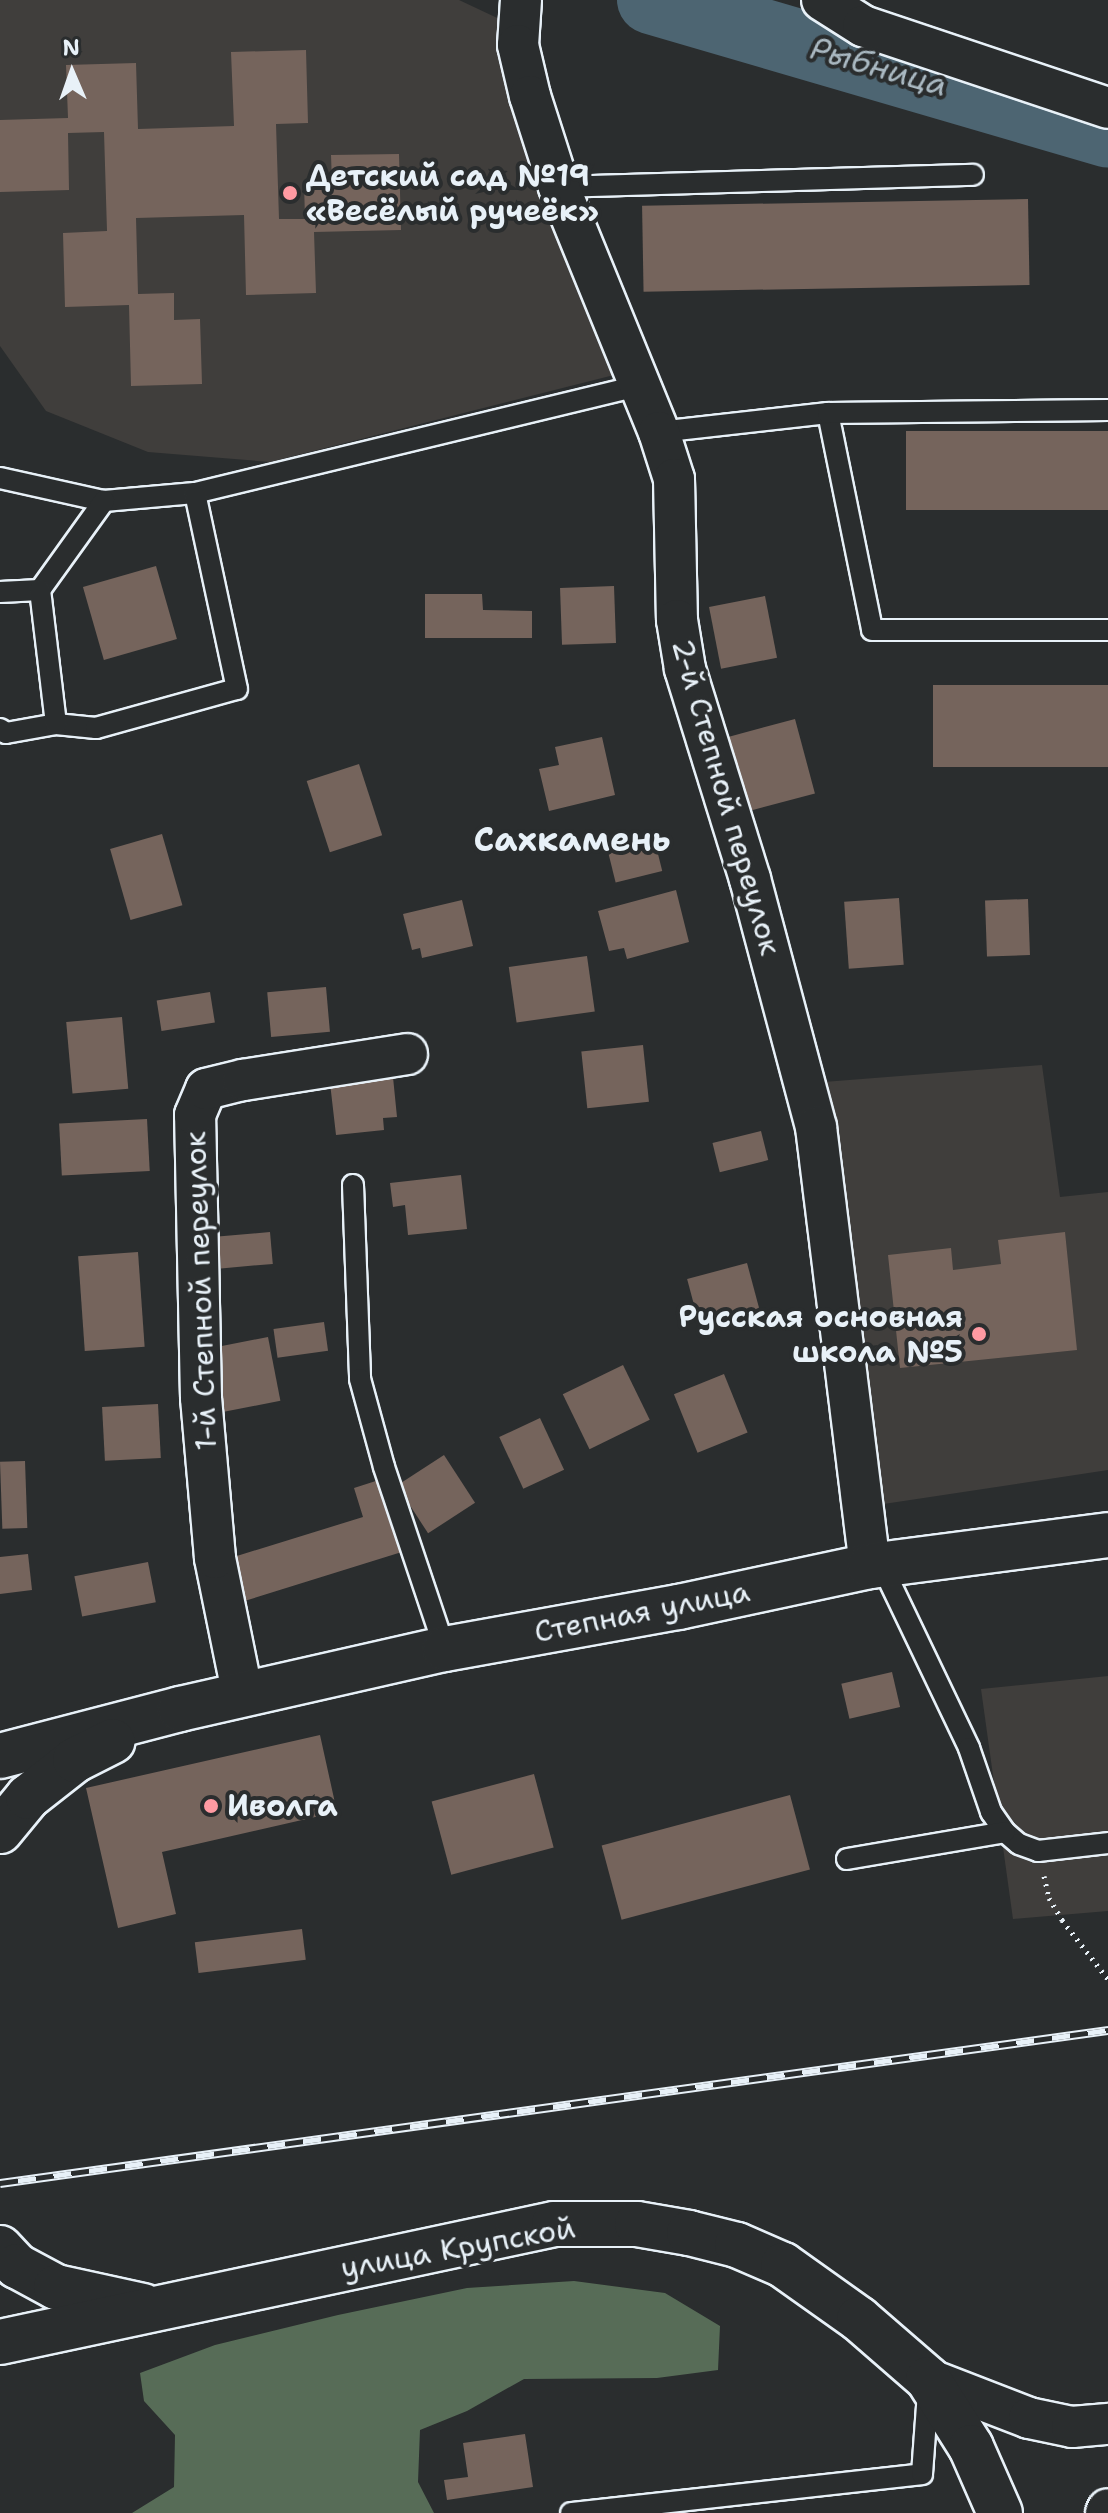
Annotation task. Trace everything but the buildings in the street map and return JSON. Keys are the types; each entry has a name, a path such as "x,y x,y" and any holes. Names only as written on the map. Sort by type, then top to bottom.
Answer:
{"main road":[{"name":"Степная улица","path":"0,1756 180,1709 445,1649 679,1607 876,1565 1108,1535"},
{"name":"Степная улица","path":"0,1831 28,1797 75,1760 180,1709"},
{"name":"улица Крупской","path":"0,2248 17,2266 56,2287 157,2309 554,2224 637,2224 737,2245 783,2265 859,2319 928,2379 971,2447 1000,2513"},
{"path":"0,2342 157,2309"}],"street":[{"name":"2-й Степной переулок","path":"521,0 518,45 530,96 559,187 659,432 674,479 677,620 685,669 750,879 816,1127 876,1565"},
{"path":"822,0 863,26 1108,108"},
{"name":"1-й Степной переулок","path":"243,1696 215,1558 203,1430 195,1115 206,1089 407,1054"},
{"path":"928,2379 1029,2418 1072,2427 1108,2424"}],"lane":[{"path":"559,187 973,175"},
{"path":"0,478 104,501 195,493 638,386"},
{"path":"659,432 828,413 1108,410"},
{"path":"828,413 872,630 1108,630"},
{"path":"2,735 56,724 96,728 237,689 195,493"},
{"path":"56,724 40,590 104,501"},
{"path":"0,592 40,590"},
{"path":"353,1185 360,1379 384,1467 445,1649"},
{"path":"876,1565 969,1748 991,1812 1005,1832 1019,1844 1038,1851 1108,1843"},
{"path":"847,1859 1005,1832"},
{"path":"571,2513 922,2474 928,2379"}],"path":[{"path":"1038,1851 1049,1898 1108,1979"}],"shaded area":[{"name":"Детский сад №19 «Весёлый ручеёк»","path":"0,0 459,0 531,34 618,374 270,462 148,452 46,411 0,346"},
{"name":"Русская основная школа №5","path":"1042,1065 1060,1197 1108,1192 1108,1470 877,1505 811,1083"},
{"path":"1108,1676 1108,1911 1013,1919 981,1689"}],"green space":[{"path":"574,2281 665,2293 720,2326 718,2370 657,2378 524,2379 467,2411 420,2430 418,2482 434,2513 132,2513 174,2487 175,2435 144,2401 140,2373 215,2345 338,2315 467,2288"}],"waterway":[{"name":"Рыбница","path":"651,0 1108,134"}],"railway":[{"path":"0,2183 1108,2030"}],"place":[{"name":"Детский сад №19 «Весёлый ручеёк»","path":"290,193"},
{"name":"Русская основная школа №5","path":"979,1334"},
{"name":"Иволга","path":"211,1806"}],"district":[{"name":"Сахкамень","path":"572,840"}]}
